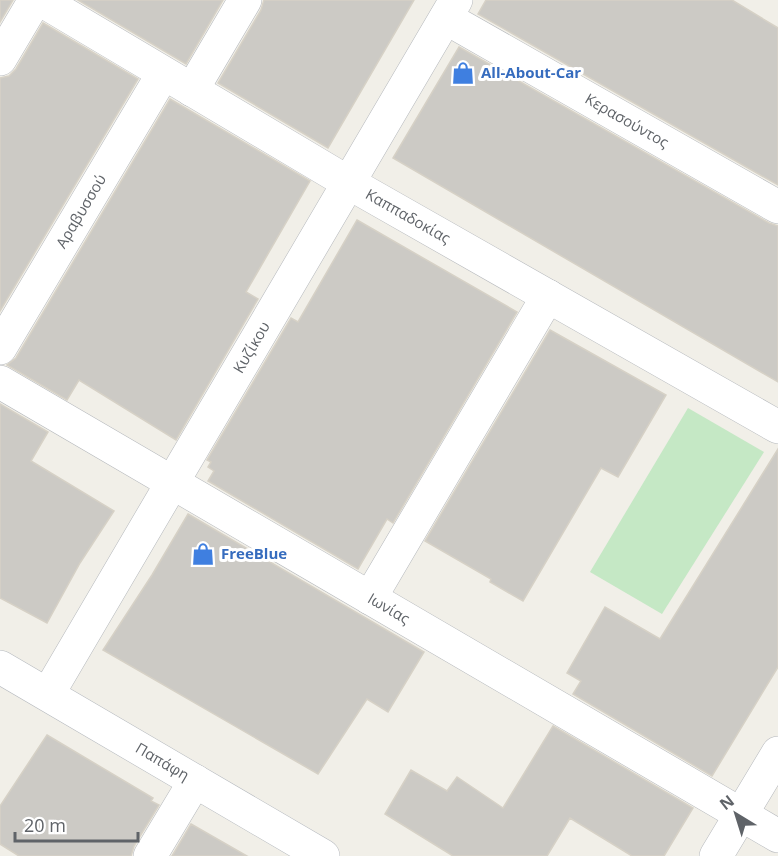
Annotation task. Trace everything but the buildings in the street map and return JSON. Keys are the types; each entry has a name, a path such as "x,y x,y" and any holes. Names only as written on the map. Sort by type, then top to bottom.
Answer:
{"street":[{"path":"0,59 35,0"},
{"name":"Καππαδοκίας","path":"41,0 349,183 778,427"},
{"path":"192,90 245,0"},
{"name":"Κυζίκου","path":"48,694 451,9"},
{"name":"Κερασούντος","path":"451,9 778,207"},
{"name":"Αραβυσσού","path":"0,348 163,74"},
{"path":"370,598 548,296"},
{"name":"Ιωνίας","path":"0,382 778,836"},
{"name":"Παπάφη","path":"0,667 322,856"},
{"path":"716,856 778,753"},
{"path":"150,856 195,781"}],"green space":[{"path":"688,408 764,452 662,614 590,572"}],"place":[{"name":"All-About-Car","path":"463,73"},
{"name":"FreeBlue","path":"203,554"}]}
